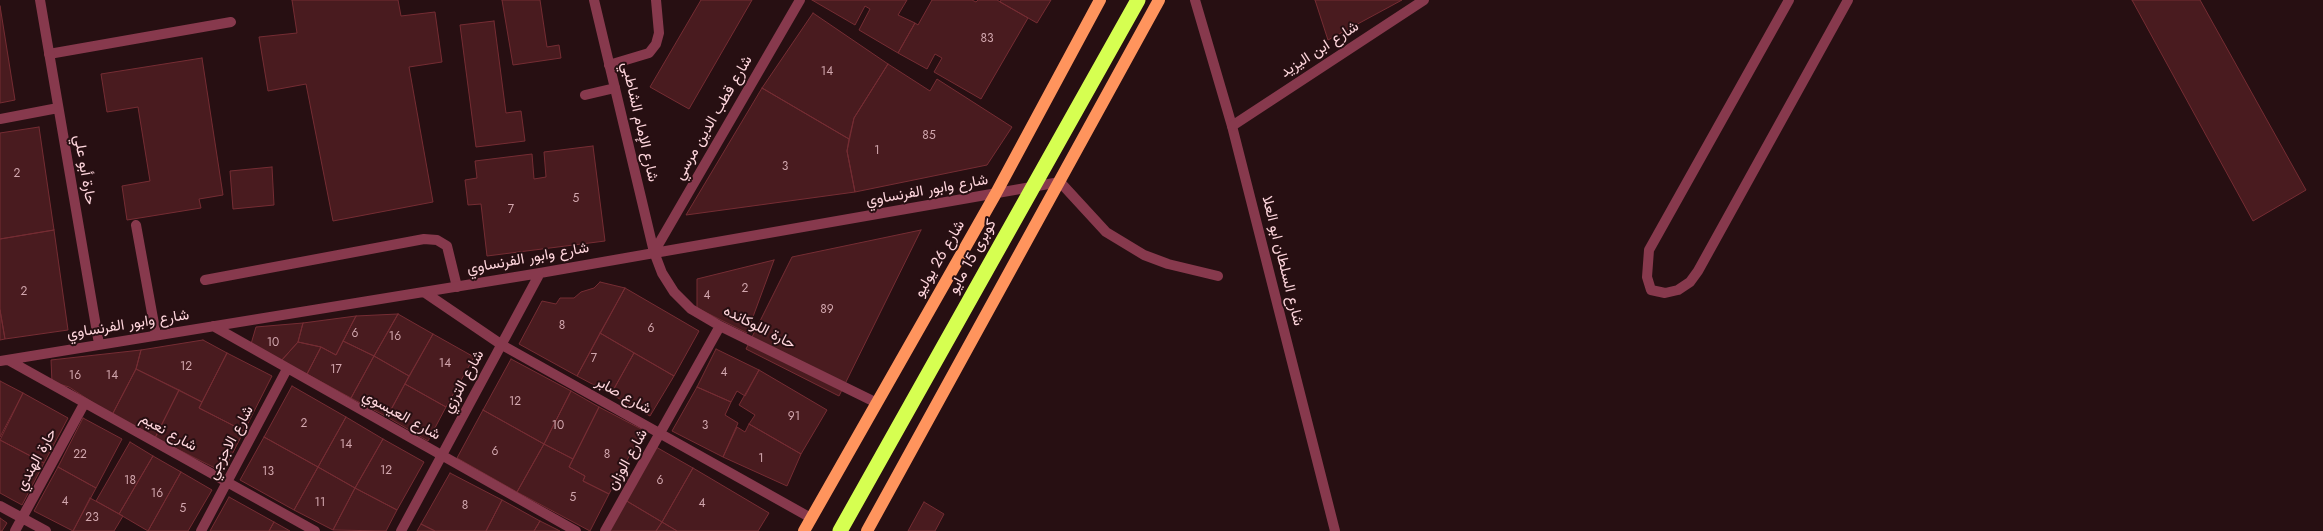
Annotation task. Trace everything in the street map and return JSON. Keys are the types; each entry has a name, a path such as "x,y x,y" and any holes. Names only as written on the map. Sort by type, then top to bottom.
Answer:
{"highway":[{"name":"كوبرى 15 مايو","path":"840,531 1138,0"}],"main road":[{"name":"شارع 26 يوليو","path":"804,531 995,194 1100,0"},
{"path":"867,531 1159,0"}],"street":[{"name":"حارة أبو علي","path":"40,0 99,344"},
{"name":"شارع الإمام الشاطبي","path":"594,0 654,252"},
{"path":"610,65 649,53 656,44 659,33 656,0"},
{"name":"شارع قطب الدين مرسي","path":"654,252 800,0"},
{"name":"شارع السلطان ابو العلا","path":"1195,0 1232,126 1334,531"},
{"name":"شارع ابن اليزيد","path":"1232,126 1424,0"},
{"path":"1789,0 1649,250 1647,277 1651,290 1664,293 1678,290 1690,282 1848,0"},
{"path":"49,54 231,22"},
{"path":"584,95 615,88"},
{"path":"0,119 58,108"},
{"path":"1060,182 1106,232 1144,255 1168,264 1218,276"},
{"name":"شارع وابور الفرنساوي","path":"4,360 457,287 1060,182"},
{"path":"136,225 156,335"},
{"path":"205,280 424,239 437,240 447,246 452,258 457,287"},
{"name":"حارة اللوكانده","path":"654,252 662,273 674,292 690,309 720,326 876,403"},
{"name":"شارع الترزي","path":"401,531 540,273"},
{"name":"شارع صابر","path":"424,292 502,345 811,518"},
{"name":"شارع العيسوي","path":"213,326 576,531"},
{"name":"شارع الوزان","path":"605,531 720,326"},
{"name":"شارع نعيم","path":"4,360 315,531"},
{"name":"شارع الاجزجي","path":"201,531 287,369"},
{"name":"حارة الهندي","path":"15,531 84,404"},
{"path":"0,506 46,531"}],"building":[{"path":"292,0 398,0 401,16 435,12 442,62 409,67 433,202 333,221 306,84 268,91 259,37 297,33"},
{"path":"502,0 540,0 547,47 559,45 561,58 513,65"},
{"path":"701,0 752,0 689,109 650,87"},
{"path":"812,0 907,0 898,15 915,23 898,53 859,30 870,9 865,6 855,25"},
{"path":"932,0 972,0 976,2 978,0 997,0 1028,18 981,99 934,72 942,58 935,54 927,69 898,53 915,23 918,25"},
{"path":"1001,0 1051,0 1037,23 1000,2"},
{"path":"1315,0 1402,0 1328,40"},
{"path":"2132,0 2200,0 2306,190 2253,221"},
{"path":"0,6 15,100 0,103"},
{"path":"813,13 888,64 854,118 849,139 762,88"},
{"path":"494,21 506,113 521,111 525,141 476,147 460,25"},
{"path":"202,58 223,195 199,199 201,208 127,220 122,186 150,181 138,107 107,112 101,74"},
{"path":"888,64 930,91 937,79 1012,127 987,165 855,192 847,151 854,118"},
{"path":"762,88 849,139 847,151 855,192 686,215"},
{"path":"39,127 54,230 0,239 0,133"},
{"path":"593,146 605,241 487,256 481,204 468,205 465,180 477,178 475,161 532,154 534,179 546,177 544,152"},
{"path":"272,167 274,205 233,209 230,171"},
{"path":"54,230 68,330 5,339 0,310 0,239"},
{"path":"921,230 839,396 746,349 792,257"},
{"path":"774,260 747,333 697,308 697,279"},
{"path":"600,282 625,288 577,376 519,344 542,301 556,304 560,298 574,298 581,292 594,288"},
{"path":"625,288 699,331 674,376 600,333"},
{"path":"0,310 5,339 0,340"},
{"path":"398,314 433,334 409,376 374,356"},
{"path":"398,314 374,356 343,341 356,316"},
{"path":"356,316 336,355 321,347 298,342 303,323"},
{"path":"303,323 298,342 281,361 251,344 256,327"},
{"path":"600,333 634,353 611,394 577,376"},
{"path":"433,334 474,357 446,407 405,384"},
{"path":"203,340 227,353 202,402 136,369 141,350"},
{"path":"343,341 374,356 351,398 307,374 321,347 336,355"},
{"path":"298,342 321,347 307,374 281,361"},
{"path":"716,349 759,370 745,396 737,391 731,402 697,387"},
{"path":"141,350 136,369 112,415 69,387 52,382 51,360"},
{"path":"227,353 272,376 244,431 199,408"},
{"path":"634,353 674,376 650,416 611,394"},
{"path":"374,356 409,376 387,417 351,398"},
{"path":"511,359 571,391 544,444 483,410"},
{"path":"136,369 179,390 155,438 112,415"},
{"path":"759,370 827,410 801,454 749,424 755,415 739,405"},
{"path":"0,381 23,393 0,437"},
{"path":"405,384 446,407 428,441 387,417"},
{"path":"292,386 346,417 318,467 264,437"},
{"path":"697,387 731,402 725,415 738,423 723,457 672,431"},
{"path":"179,390 202,402 199,408 244,431 223,472 155,438"},
{"path":"571,391 599,407 573,459 544,444"},
{"path":"23,393 68,418 44,463 0,440"},
{"path":"599,407 643,430 609,494 583,481 585,476 569,467"},
{"path":"483,410 544,444 517,492 457,458"},
{"path":"346,417 383,439 355,488 318,467"},
{"path":"83,418 122,439 96,488 58,467"},
{"path":"749,424 801,454 787,486 723,457 737,427 745,432"},
{"path":"264,437 318,467 294,510 240,480"},
{"path":"383,439 424,462 397,510 355,488"},
{"path":"0,440 44,463 22,505 0,493"},
{"path":"130,442 153,456 119,514 96,501"},
{"path":"544,444 573,459 569,467 585,476 583,481 609,494 590,531 517,492"},
{"path":"656,447 693,468 662,522 625,500"},
{"path":"153,456 181,472 148,531 119,514"},
{"path":"58,467 96,488 73,531 34,511"},
{"path":"318,467 355,488 333,530 294,510"},
{"path":"693,468 769,513 758,531 677,531 662,522"},
{"path":"181,472 212,490 188,531 148,531"},
{"path":"450,473 502,500 486,531 435,531 421,524"},
{"path":"355,488 397,510 386,531 333,530"},
{"path":"229,497 274,522 269,531 210,531"},
{"path":"90,498 123,516 114,531 73,531"},
{"path":"502,500 540,521 534,531 486,531"},
{"path":"625,500 662,522 656,531 608,531"},
{"path":"924,502 944,514 935,531 908,531"},
{"path":"0,518 7,523 2,531 0,531"},
{"path":"540,521 560,531 534,531"},
{"path":"274,522 290,531 269,531"},
{"path":"662,522 677,531 656,531"},
{"path":"421,524 435,531 417,531"}]}
